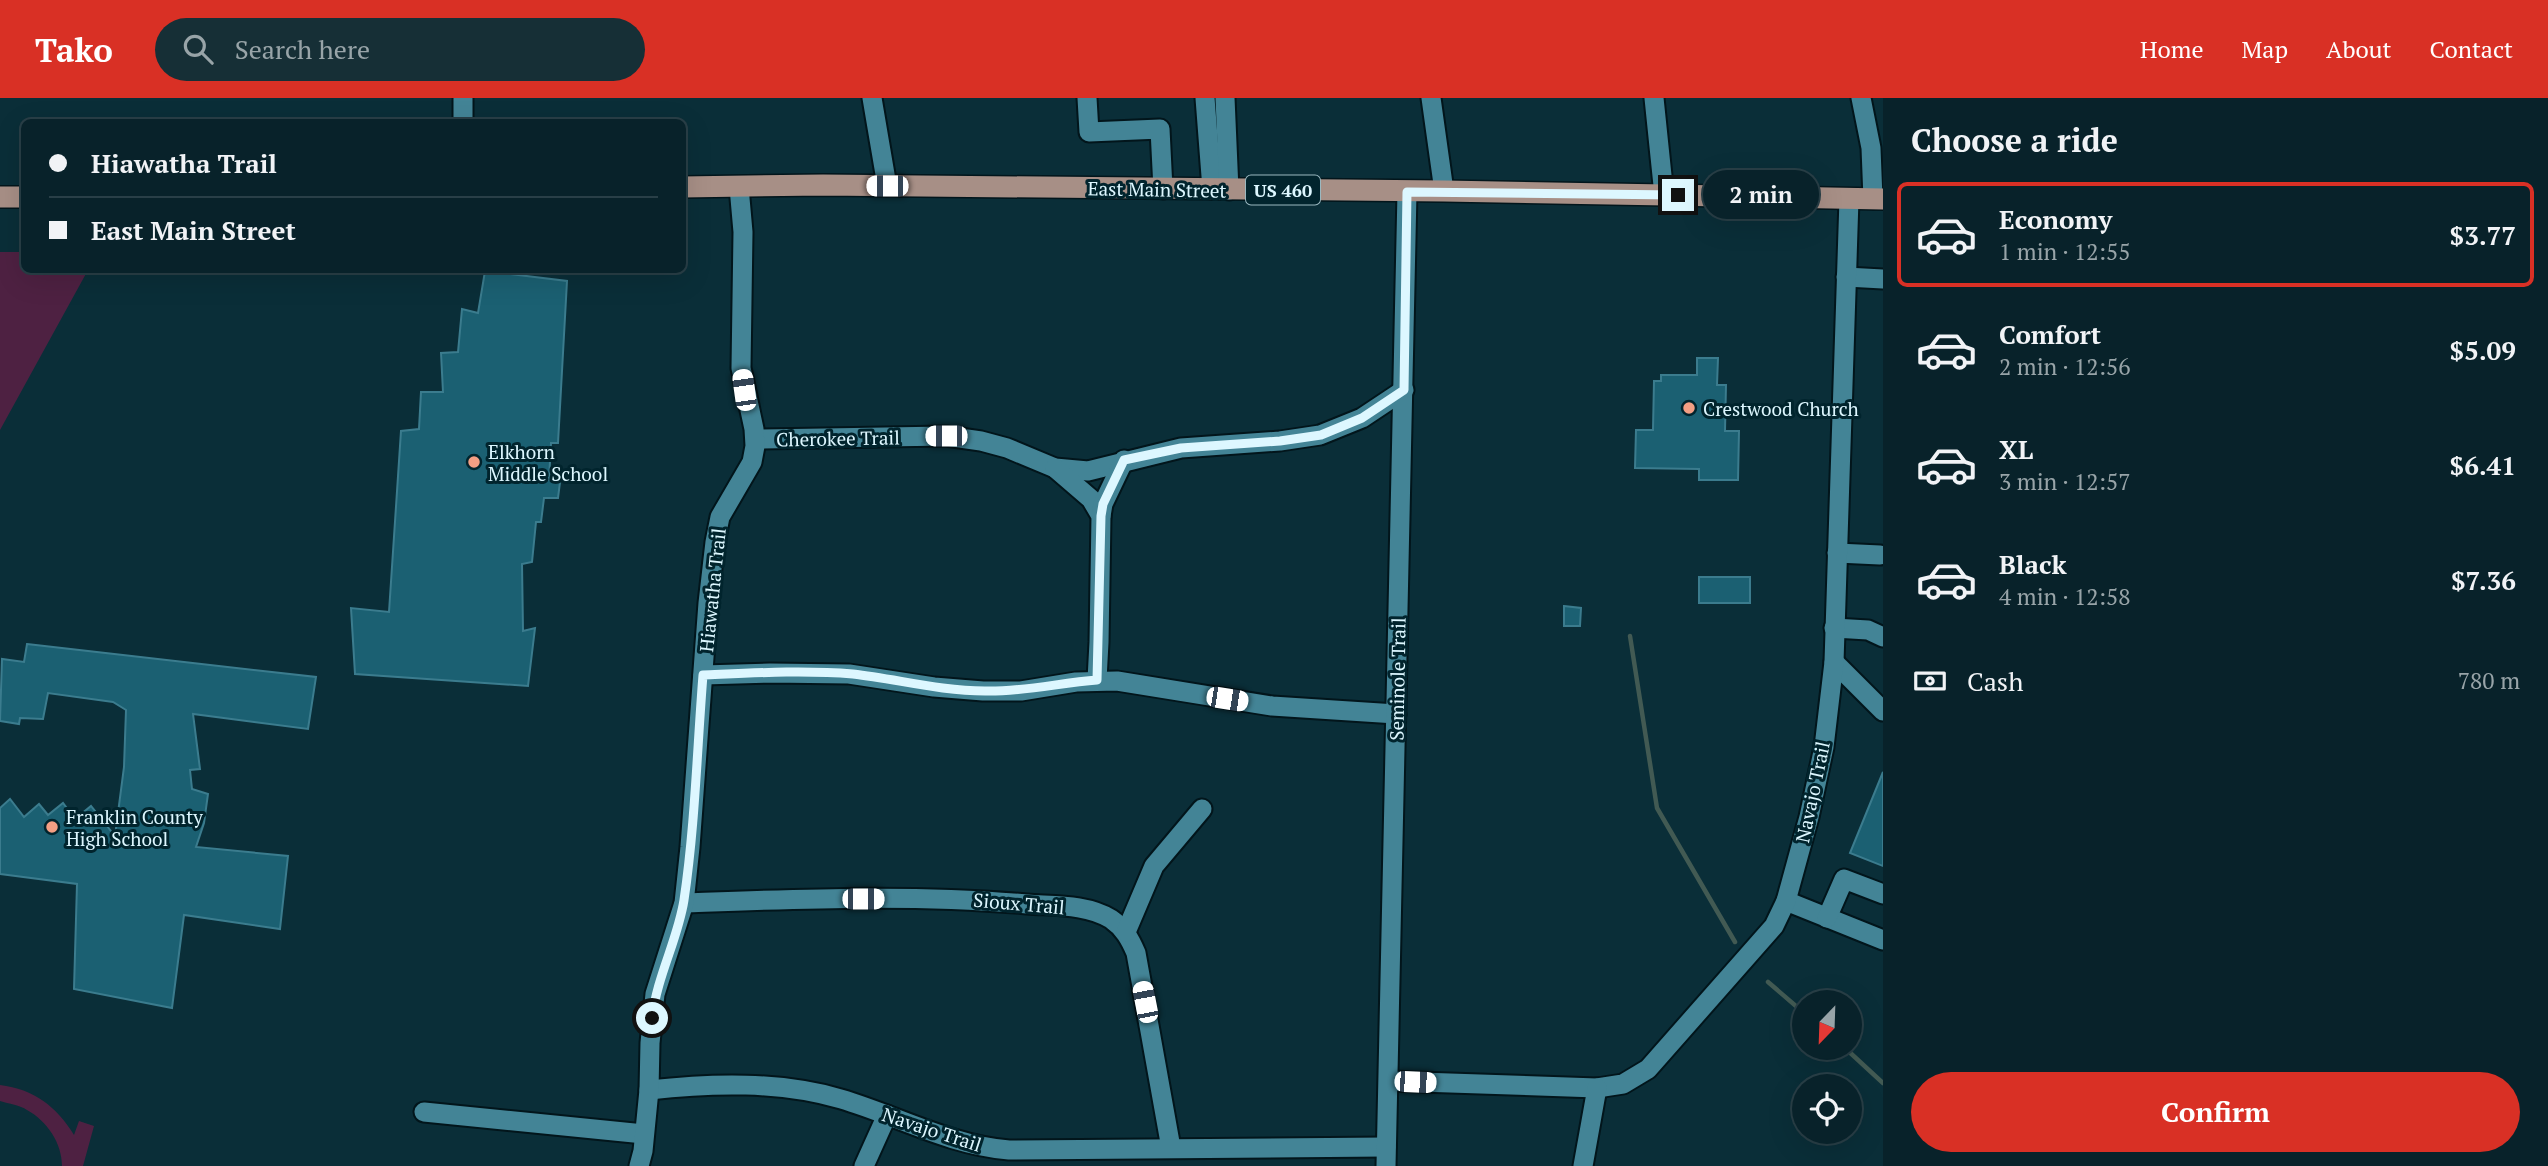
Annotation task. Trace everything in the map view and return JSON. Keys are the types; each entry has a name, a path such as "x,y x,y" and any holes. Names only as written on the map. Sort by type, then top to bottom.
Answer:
{"main road":[{"name":"East Main Street","path":"686,187 1444,191 1878,199"},
{"path":"0,197 21,197"}],"street":[{"path":"463,98 463,119"},
{"path":"872,98 887,186"},
{"path":"1087,98 1089,132 1160,129 1163,189"},
{"path":"1205,98 1221,189"},
{"path":"1221,189 1225,98"},
{"path":"1431,98 1444,191"},
{"path":"1654,98 1664,195"},
{"path":"1861,98 1878,199"},
{"name":"Hiawatha Trail","path":"639,1166 649,1090 649,1043 655,994 684,903 709,589 718,524 724,508 752,462 756,439 741,368 743,232 738,187"},
{"name":"Seminole Trail","path":"1386,1156 1407,192"},
{"name":"Navajo Trail","path":"1388,1081 1597,1088 1623,1084 1648,1069 1774,926 1786,901 1809,817 1824,747 1834,662 1849,199"},
{"path":"1846,277 1883,279"},
{"name":"Cherokee Trail","path":"756,439 946,436 1007,448 1055,468 1087,471 1181,448 1280,441 1321,435 1362,418 1404,390"},
{"path":"1097,680 1101,516 1108,492 1124,460"},
{"path":"1055,468 1091,499 1101,516"},
{"path":"1837,553 1880,555"},
{"path":"1834,628 1876,634"},
{"path":"1834,662 1883,711"},
{"path":"703,675 849,674 934,687 983,691 1021,691 1097,680 1142,684 1272,706 1396,714"},
{"path":"1171,1148 1136,953 1126,932 1154,866 1202,809"},
{"path":"1827,918 1843,879 1883,894"},
{"name":"Sioux Trail","path":"684,903 812,899 964,899 1078,908 1110,919 1126,932"},
{"path":"1786,901 1883,940"},
{"name":"Navajo Trail","path":"649,1090 675,1087 785,1087 838,1098 964,1143 986,1148 1171,1148 1386,1156"},
{"path":"1583,1166 1597,1088"},
{"path":"424,1112 644,1134"},
{"path":"864,1166 887,1115"}],"shaded area":[{"path":"0,252 21,252 21,273 86,273 0,430"},
{"path":"0,1085 24,1091 43,1101 60,1116 74,1135 79,1121 94,1126 83,1166 62,1166 56,1141 47,1126 24,1108 0,1101"}],"building":[{"name":"Elkhorn Middle School","path":"485,273 567,281 558,443 551,443 549,480 560,482 558,498 544,498 541,522 536,522 532,562 522,564 523,631 535,628 528,686 355,674 351,608 389,612 401,431 419,429 421,392 443,392 441,353 458,352 462,309 478,313"},
{"name":"Crestwood Church","path":"1697,358 1718,358 1717,385 1726,385 1725,431 1739,431 1738,480 1699,480 1699,469 1635,468 1636,430 1653,430 1654,381 1661,381 1661,375 1697,375"},
{"path":"1699,577 1750,577 1750,603 1699,603"},
{"path":"1564,606 1581,608 1580,626 1564,626"},
{"name":"Franklin County High School","path":"27,644 316,677 308,729 193,714 200,769 190,770 192,789 208,794 204,823 196,847 288,856 280,929 184,915 172,1008 74,989 77,884 0,874 0,808 10,799 24,817 39,804 48,815 63,803 75,819 91,806 115,836 124,767 126,710 113,702 48,693 43,719 20,718 19,724 0,721 2,659 24,662"},
{"path":"1883,772 1883,866 1850,853"}],"waterway":[{"path":"1630,636 1657,808 1735,942"},
{"path":"1768,982 1792,1003"},
{"path":"1858,1060 1883,1083"}],"place":[{"name":"Crestwood Church","path":"1689,408"},
{"name":"Elkhorn Middle School","path":"474,462"},
{"name":"Franklin County High School","path":"52,827"}],"route":[{"path":"652,1018 655,994 684,903 703,675 849,674 957,690 983,691 1021,691 1097,680 1101,516 1103,504 1124,460 1181,448 1280,441 1321,435 1346,427 1404,390 1407,192 1678,195"}]}
